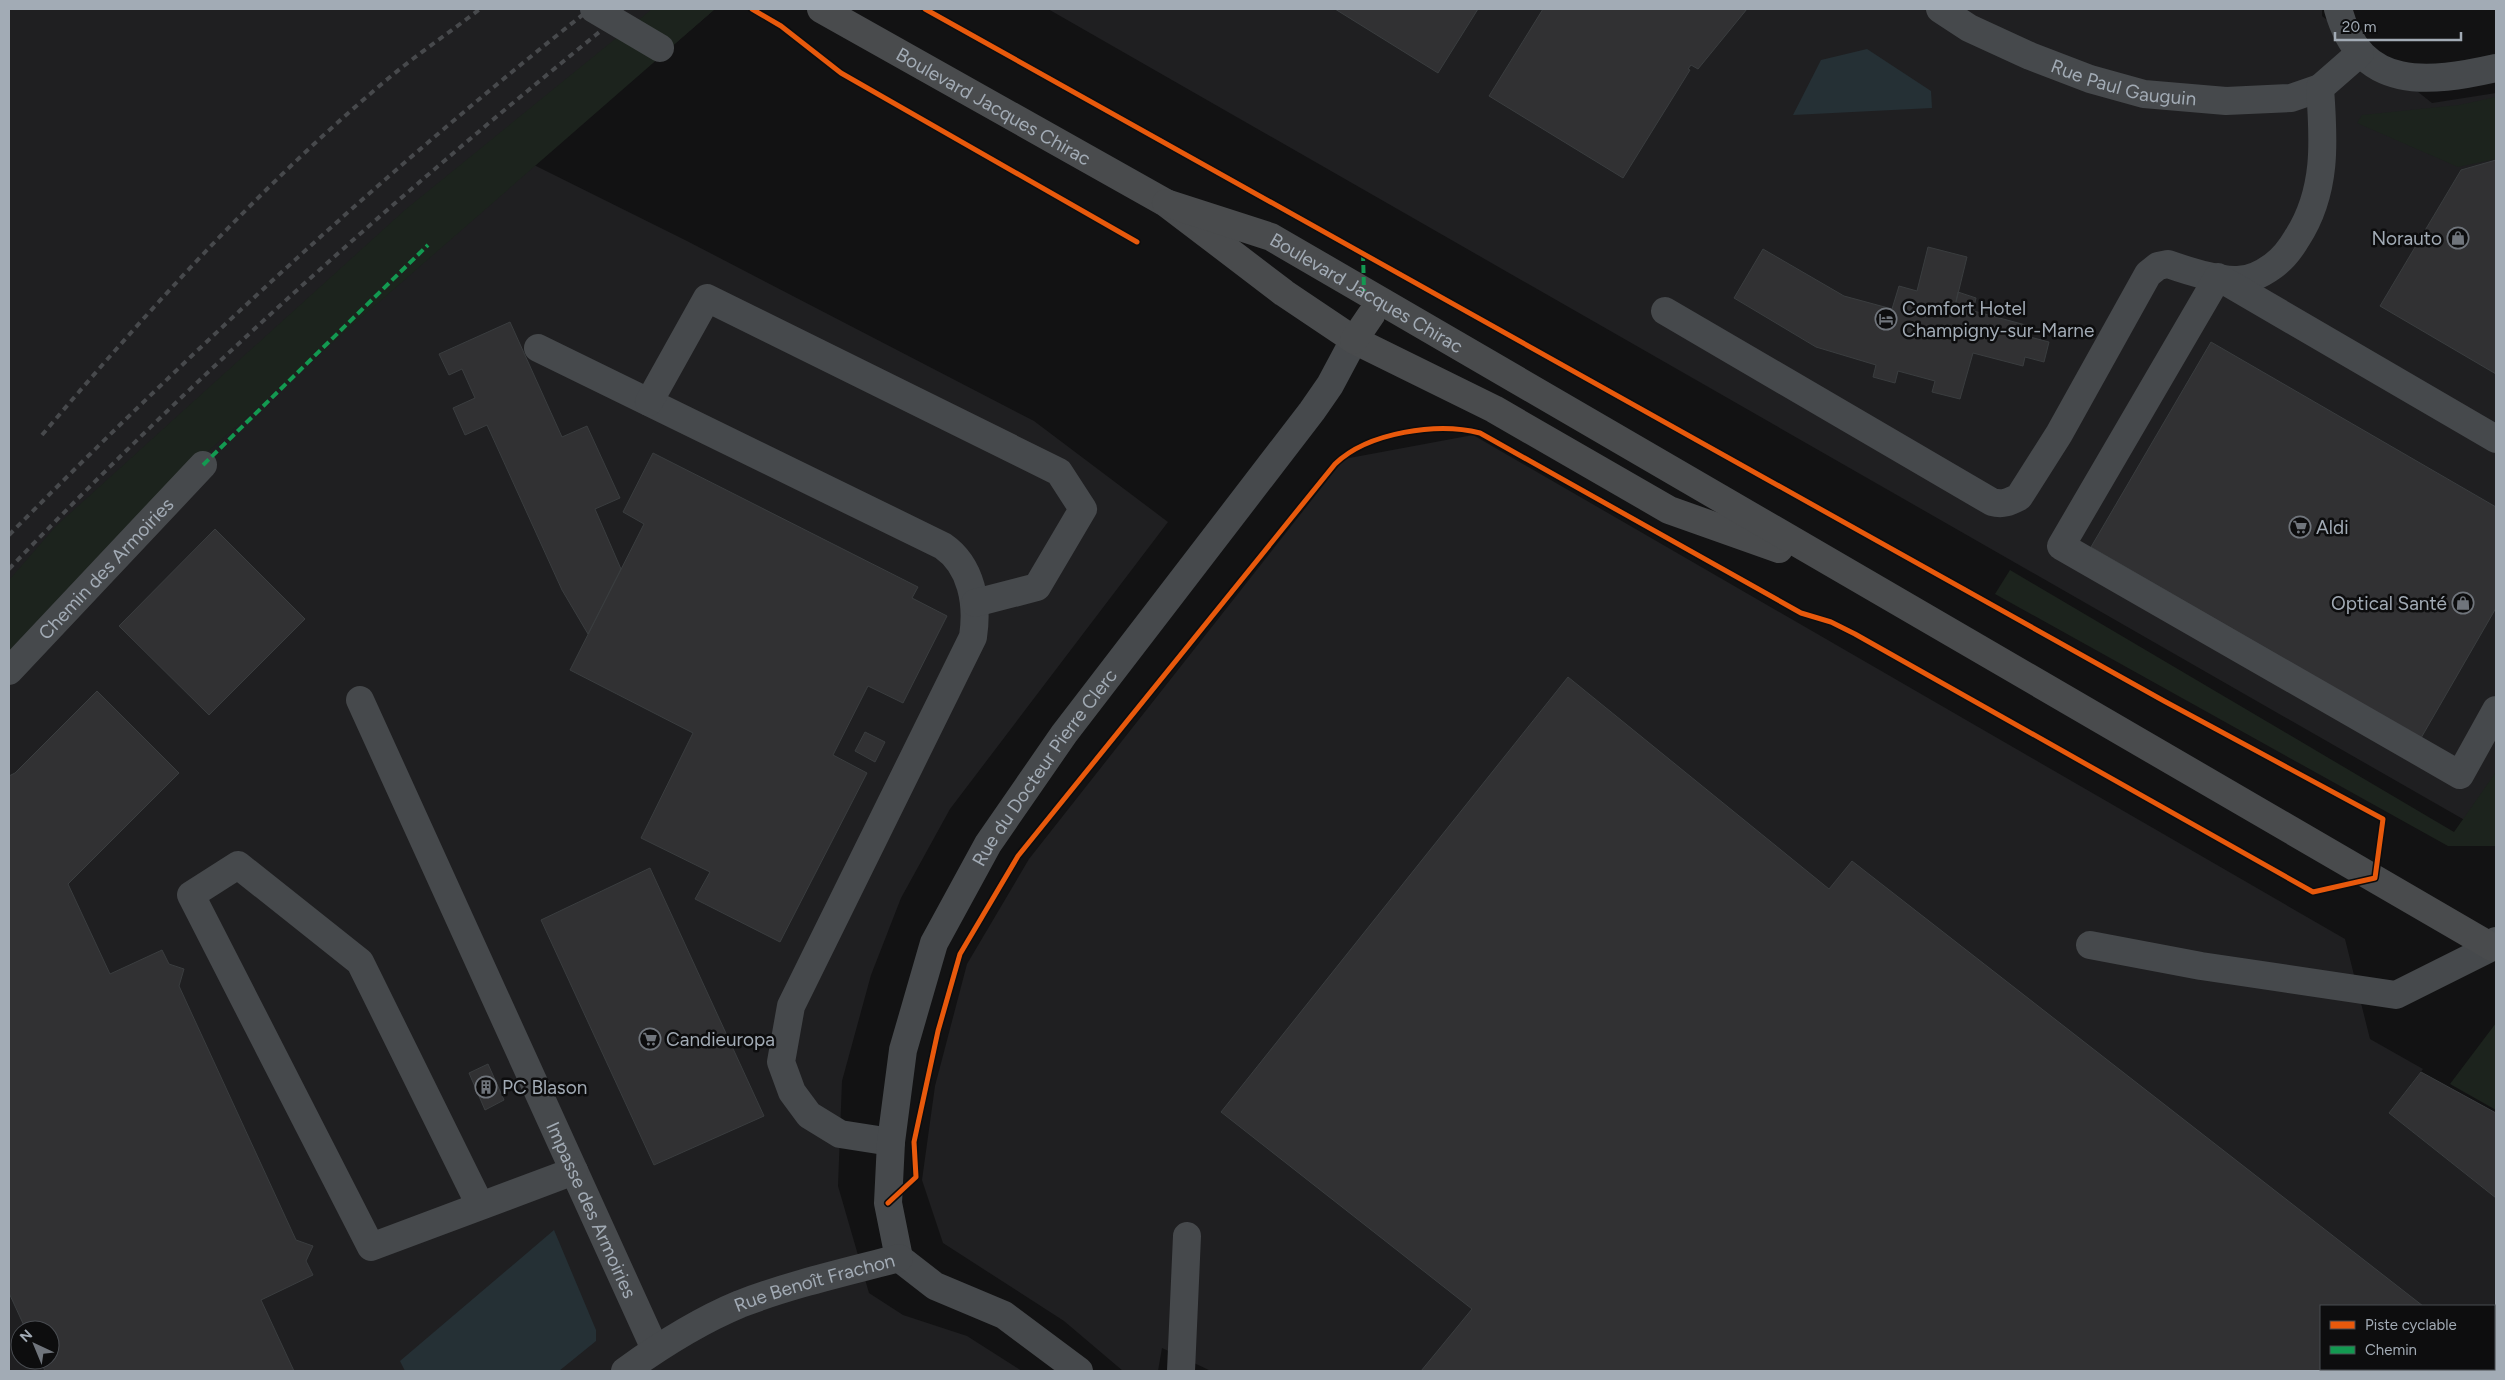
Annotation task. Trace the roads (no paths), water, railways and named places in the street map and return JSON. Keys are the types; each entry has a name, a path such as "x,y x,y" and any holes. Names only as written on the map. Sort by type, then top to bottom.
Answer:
{"main road":[{"name":"Boulevard Jacques Chirac","path":"821,9 1166,202 1284,293 1354,340 1494,409 1669,510 1842,571"},
{"name":"Boulevard Jacques Chirac","path":"1166,202 1271,238 1367,303 1556,404 1705,491"},
{"path":"1354,340 1367,303 1583,437 1705,491 2494,944"}],"street":[{"path":"594,9 660,48"},
{"name":"Rue Paul Gauguin","path":"1940,9 1969,28 2030,56 2090,79 2144,94 2226,101 2291,98 2320,88"},
{"path":"2338,9 2341,20 2360,53 2389,72 2417,79 2438,79 2496,68"},
{"path":"1665,311 1992,502 2001,504 2018,497 2059,434 2148,274 2158,266 2168,264 2235,280 2260,275 2285,258 2308,222 2316,202 2321,179 2323,131 2320,88 2360,53"},
{"path":"2218,276 2496,439"},
{"path":"2218,276 2061,546 2460,775 2496,710"},
{"path":"649,402 707,298 1059,472 1083,510 1037,587 975,603"},
{"name":"Rue du Docteur Pierre Clerc","path":"899,1258 888,1203 891,1142 903,1050 934,943 988,844 1064,734 1312,411 1330,386 1354,340"},
{"path":"538,348 943,546 961,562 968,577 975,603 974,628 967,651 791,1006 781,1062 792,1092 809,1115 840,1134 891,1142"},
{"name":"Chemin des Armoiries","path":"9,671 203,465"},
{"name":"Impasse des Armoiries","path":"360,700 655,1349"},
{"path":"480,1205 360,962 238,865 192,895 371,1247 574,1171"},
{"path":"2090,945 2201,966 2396,995 2494,944"},
{"path":"1181,1371 1187,1236"},
{"name":"Rue Benoît Frachon","path":"625,1371 655,1349 697,1324 740,1304 796,1285 899,1258 935,1286 1004,1315 1079,1371"}],"railway":[{"path":"42,435 166,294 296,161 390,77 480,9"},
{"path":"9,535 149,397 292,263 439,133 590,9"},
{"path":"9,569 82,494 232,349 467,142 628,9"}],"place":[{"name":"Norauto","path":"2458,238"},
{"name":"Comfort Hotel Champigny-sur-Marne","path":"1886,319"},
{"name":"Aldi","path":"2300,527"},
{"name":"Optical Santé","path":"2463,603"},
{"name":"Candieuropa","path":"650,1039"},
{"name":"PC Blason","path":"486,1087"}]}
